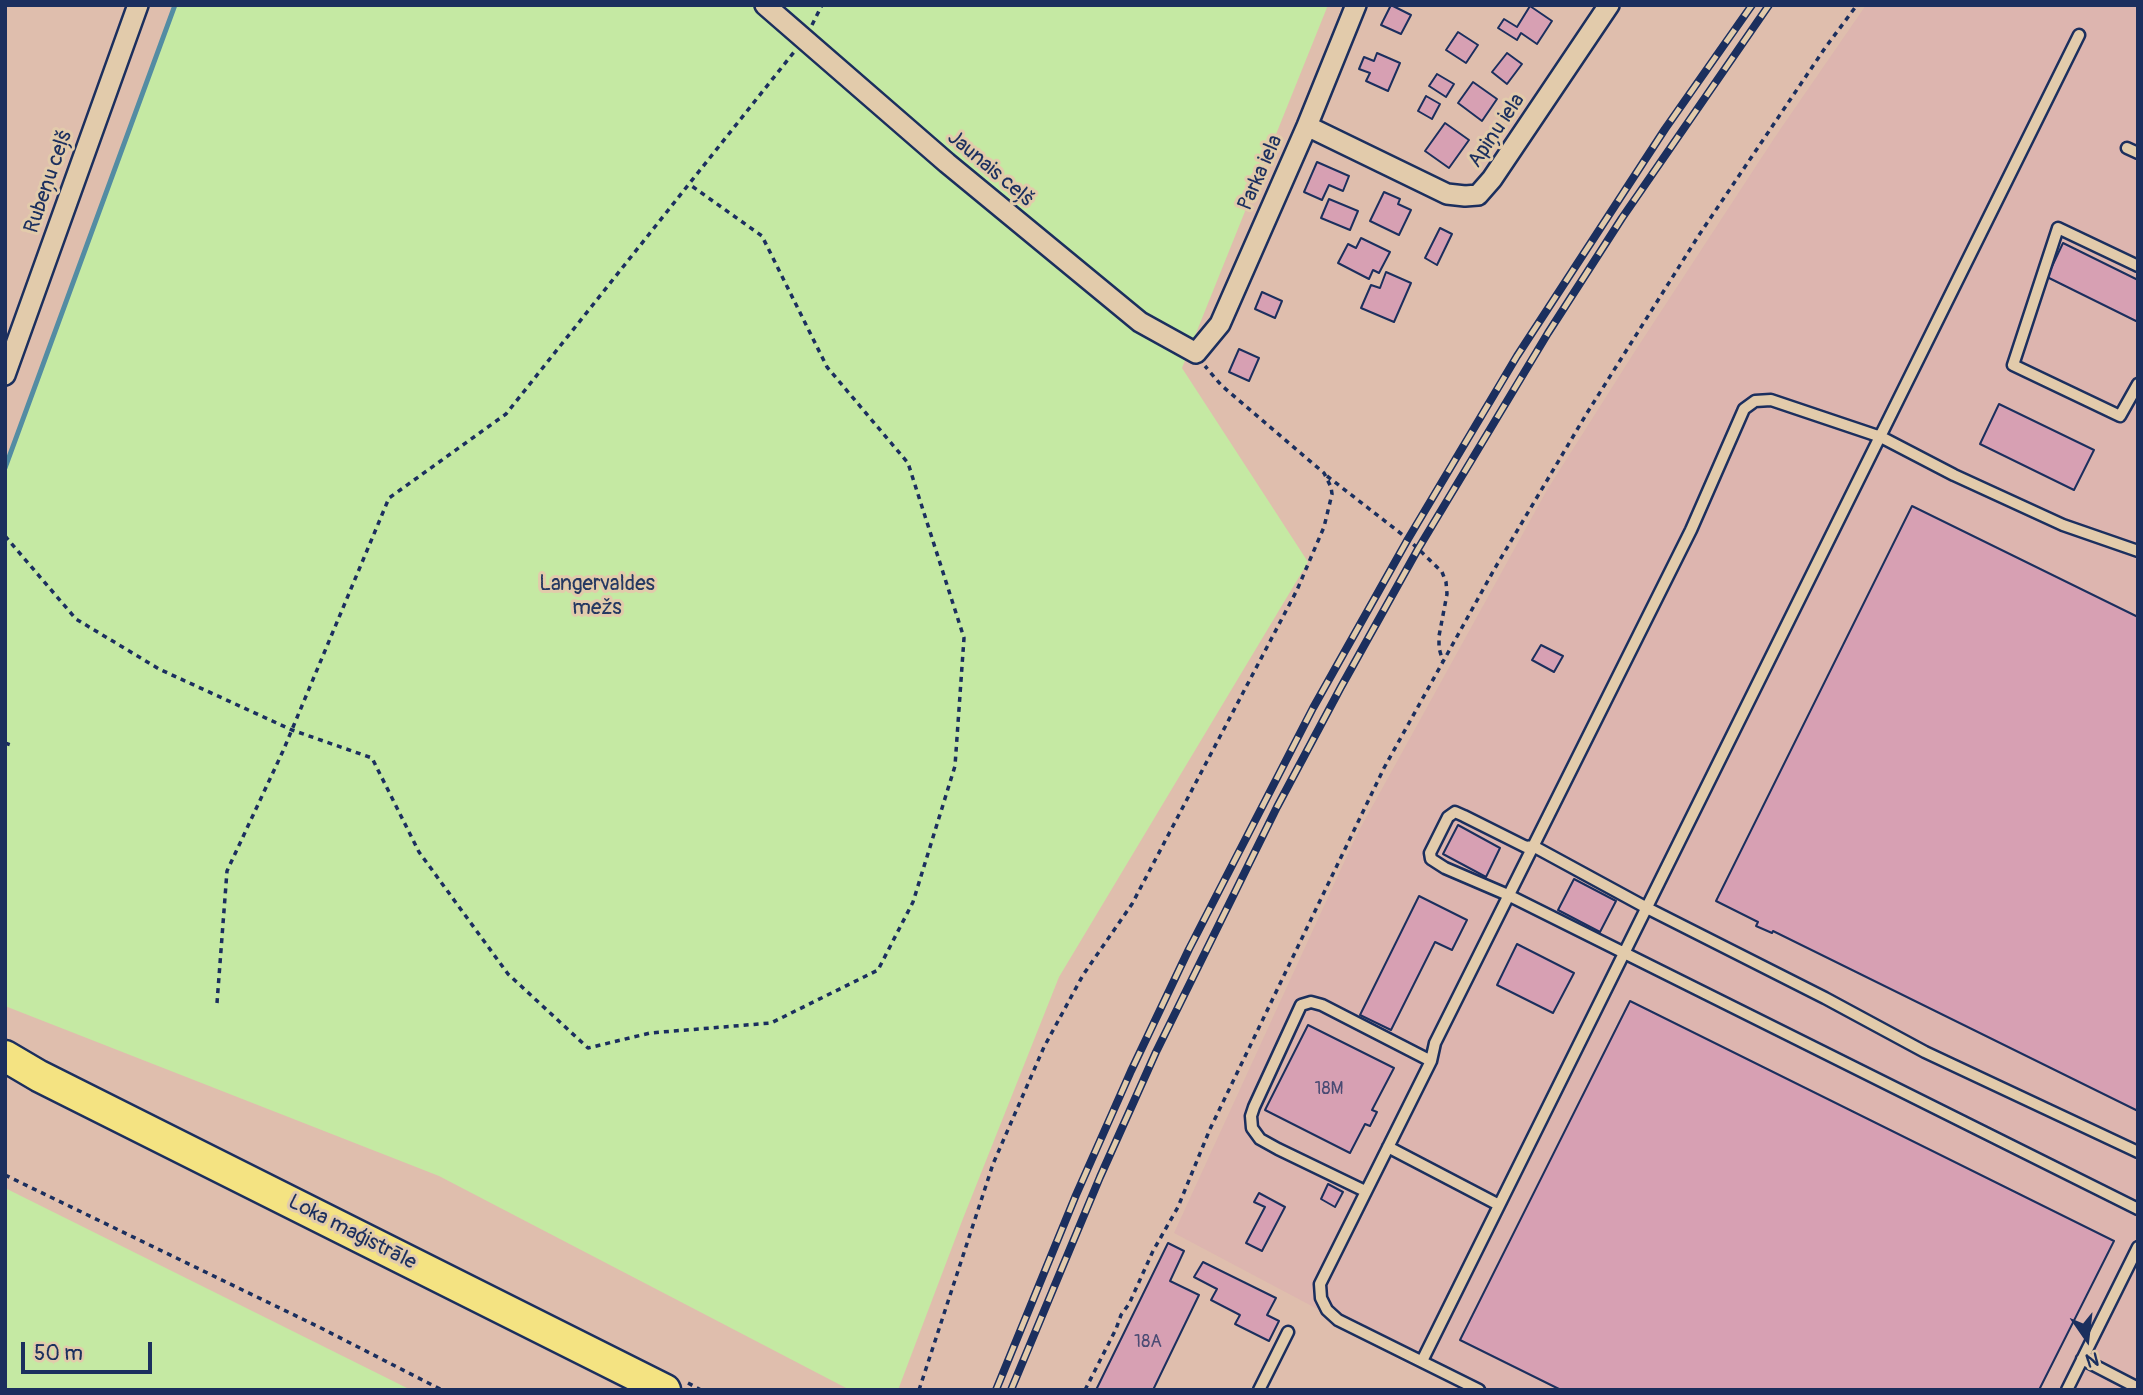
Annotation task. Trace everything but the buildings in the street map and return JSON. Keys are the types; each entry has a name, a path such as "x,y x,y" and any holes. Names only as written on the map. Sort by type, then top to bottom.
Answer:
{"main road":[{"name":"Loka maģistrāle","path":"5,1056 39,1076 665,1390"},
{"name":"Loka maģistrāle","path":"5,1066 39,1076"}],"street":[{"name":"Rubeņu ceļš","path":"5,375 138,5"},
{"name":"Jaunais ceļš","path":"765,5 947,163 1140,322 1196,353"},
{"name":"Parka iela","path":"1196,353 1220,324 1307,126 1356,5"},
{"name":"Apiņu iela","path":"1307,126 1447,194 1478,195 1609,5"}],"lane":[{"path":"1422,1361 2079,35"},
{"path":"2127,148 2138,153"},
{"path":"2138,265 2058,228 2013,365 2120,416 2138,384"},
{"path":"1479,1390 1338,1320 1327,1310 1321,1298 1320,1284 1431,1061 1435,1043 1691,530 1744,409 1755,401 1771,400 1881,437 1954,475 2063,525 2138,551"},
{"path":"2138,1152 1925,1052 1533,846 1525,847 1455,812 1448,817 1430,853 1431,859 1445,868 1508,895 2138,1209"},
{"path":"1365,1191 1260,1139 1252,1128 1251,1116 1254,1107 1301,1005 1311,1002 1322,1005 1431,1061"},
{"path":"1388,1147 1499,1205"},
{"path":"2067,1390 2138,1247"},
{"path":"1259,1390 1288,1332"},
{"path":"2082,1359 2138,1388"}],"path":[{"path":"217,1003 227,871 292,730 389,498 506,414 805,39 822,5"},
{"path":"1085,1390 1153,1251 1178,1207 1210,1129 1384,768 1495,568 1587,413 1699,235 1857,5"},
{"path":"5,536 76,620 159,669 292,730 372,758 419,852 508,974 588,1048 650,1033 771,1023 878,970 913,902 955,766 964,638 908,463 827,367 762,236 689,184"},
{"path":"1196,353 1221,385 1324,473 1408,539 1442,572 1447,594 1439,636 1443,662"},
{"path":"919,1390 1003,1139 1054,1027 1083,975 1132,904 1303,579 1318,544 1330,502 1331,487 1324,473"},
{"path":"5,1175 294,1314 442,1390"}],"shaded area":[{"path":"1866,5 2138,5 2138,1390 1470,1390 1174,1233 1357,834 1547,490 1775,137"}],"green space":[{"name":"Langervaldes mežs","path":"176,5 1328,5 1182,368 1308,562 1059,977 898,1390 850,1390 439,1176 5,1006 5,462"},
{"path":"5,1188 411,1390 5,1390"}],"waterway":[{"path":"5,468 175,5"}],"railway":[{"path":"996,1390 1076,1195 1131,1071 1189,949 1313,708 1408,539 1517,356 1665,129 1752,5"},
{"path":"1011,1390 1100,1177 1156,1052 1277,807 1341,687 1418,549 1548,333 1622,218 1769,5"}]}
